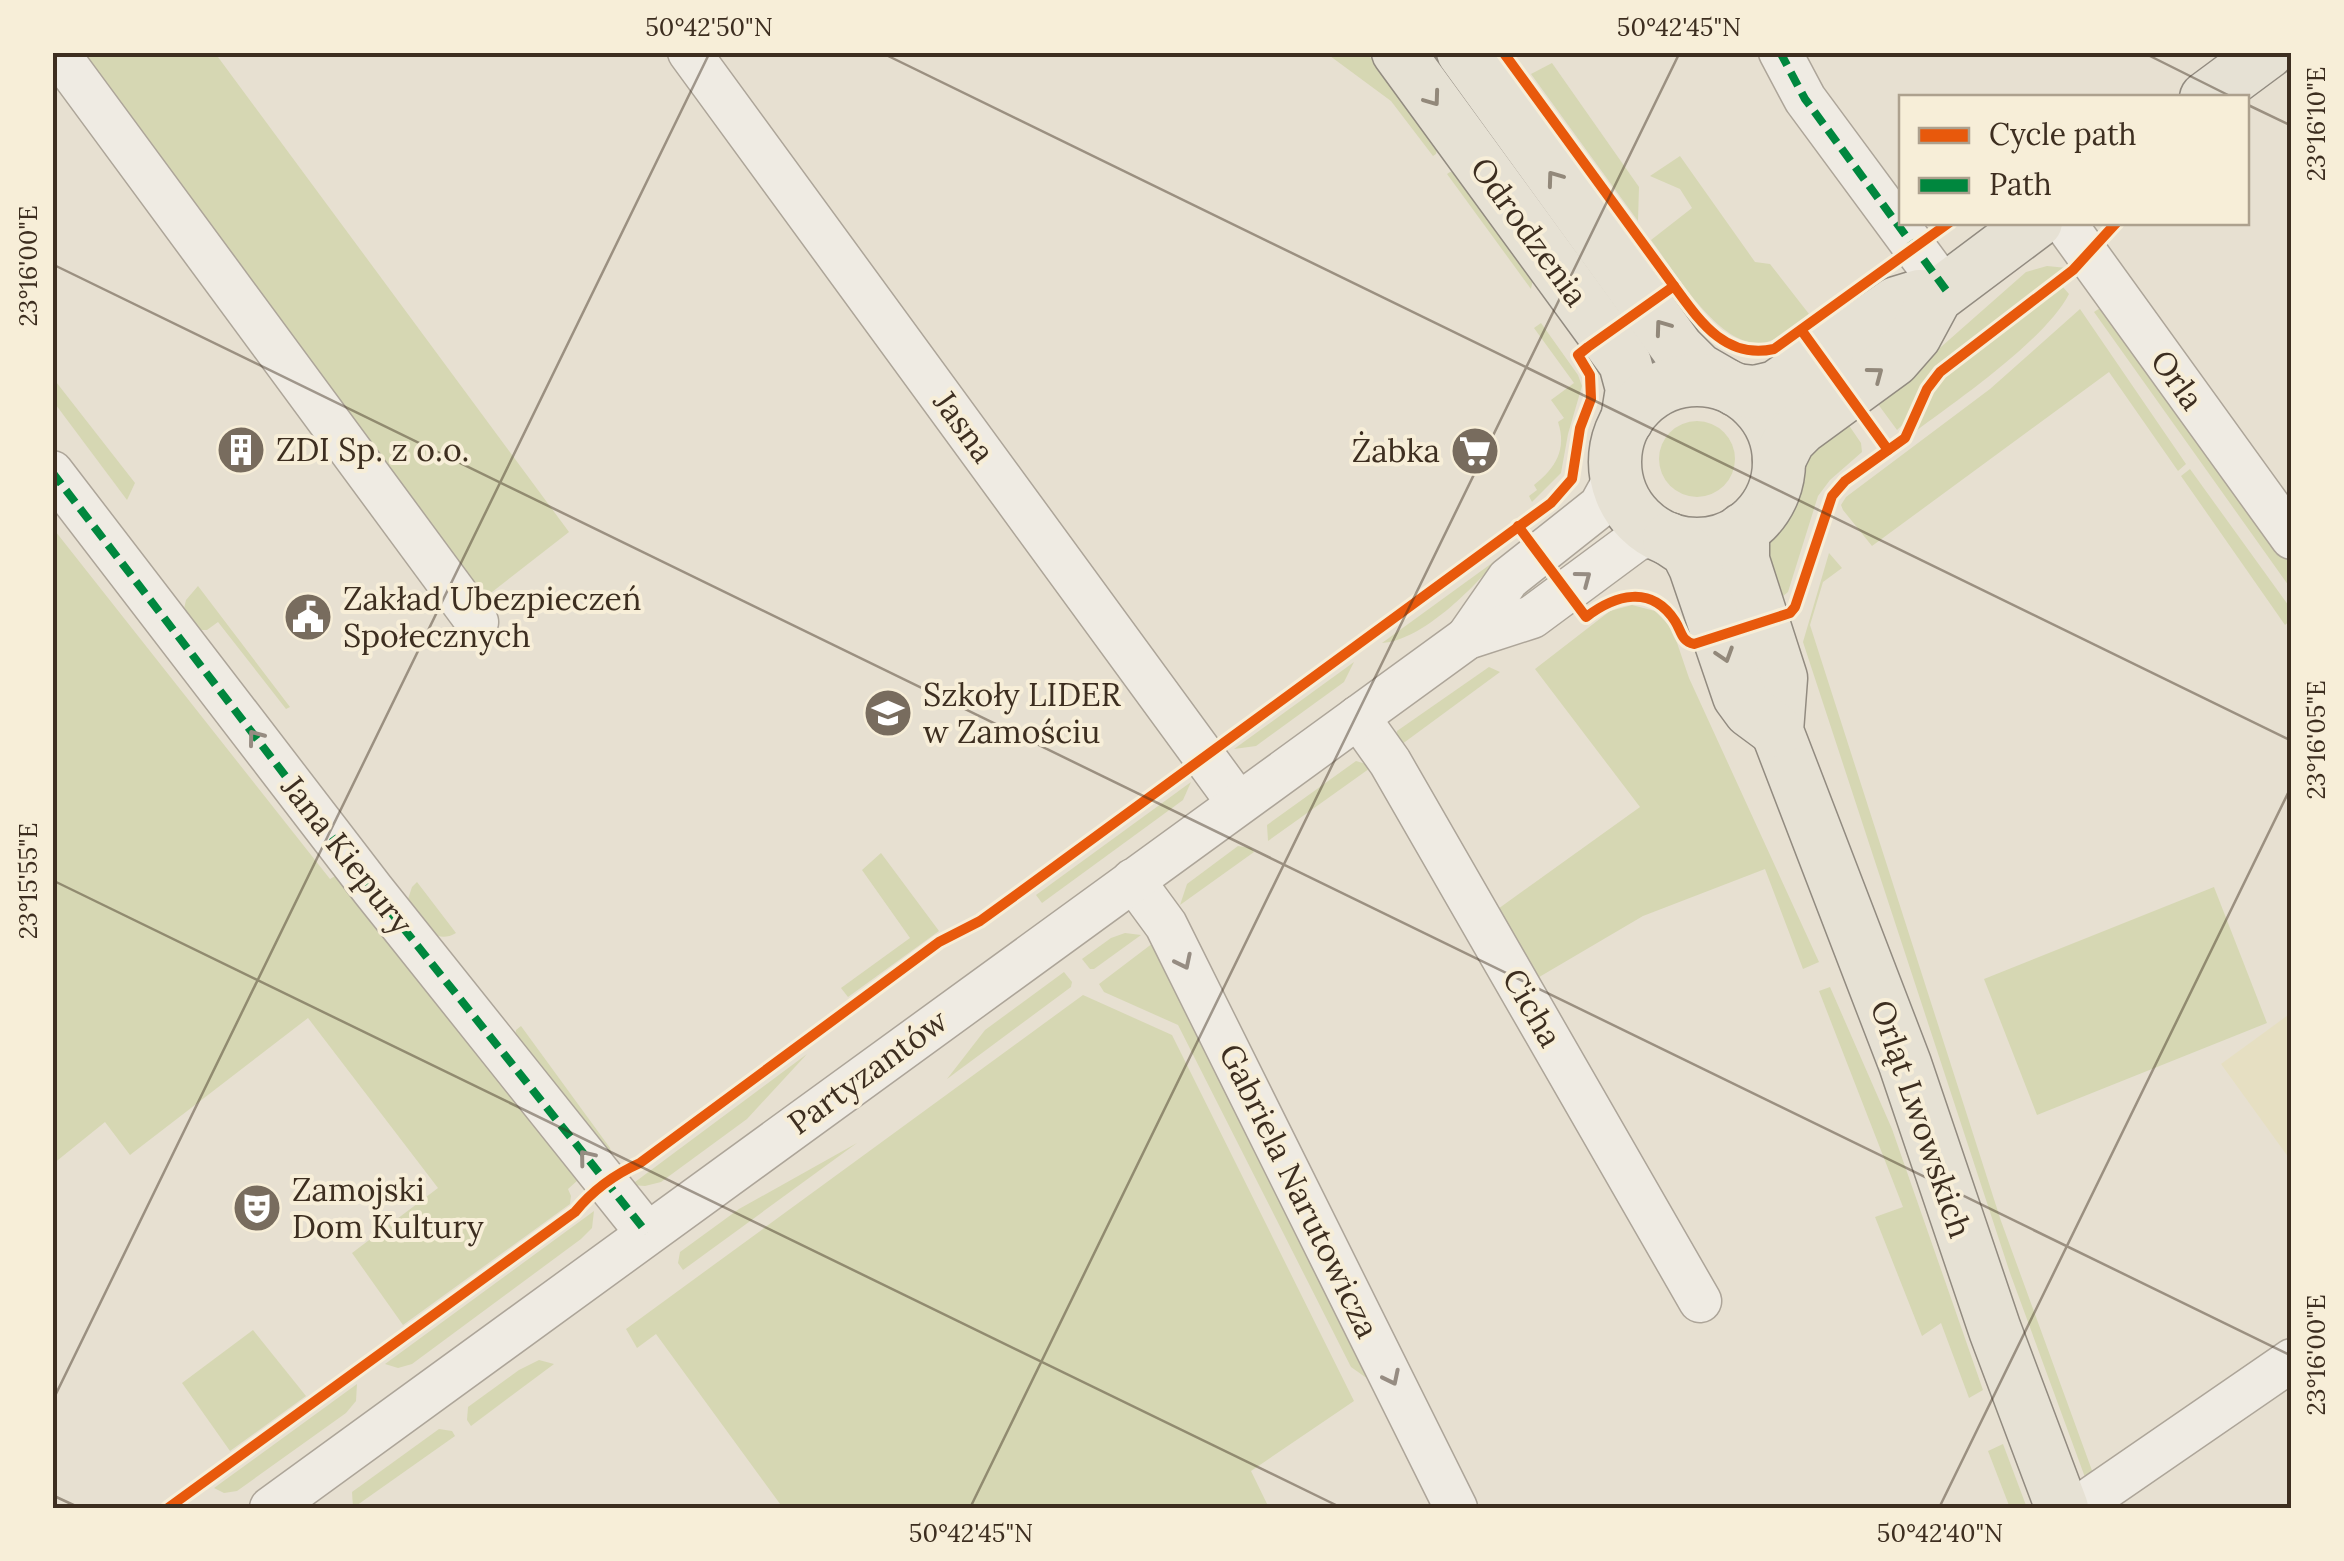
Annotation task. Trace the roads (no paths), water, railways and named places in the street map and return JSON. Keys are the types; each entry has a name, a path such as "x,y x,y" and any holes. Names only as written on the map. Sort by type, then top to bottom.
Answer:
{"main road":[{"name":"Odrodzenia","path":"1398,52 1625,363 1632,389 1626,420"},
{"name":"Odrodzenia","path":"1463,52 1678,349 1698,370 1730,387"},
{"path":"2209,95 2253,57"},
{"path":"1942,294 1896,304 1776,387 1755,392 1699,380 1663,388 1642,401 1626,420 1617,447 1616,475 1632,512 1666,538 1707,543 1743,530 1770,499 1779,460 1789,440 1894,360 1942,294 2032,225"},
{"path":"1730,387 1764,414 1775,436 1779,460"},
{"name":"Orląt Lwowskich","path":"1743,530 1743,560 1782,678 1777,731 1905,1064 2007,1364 2062,1508"},
{"name":"Orląt Lwowskich","path":"1666,538 1686,551 1695,567 1739,696 1750,711 1777,731"}],"street":[{"path":"57,52 477,622"},
{"name":"Jasna","path":"689,52 1238,803"},
{"path":"1780,52 1805,98 1942,294"},
{"name":"Orla","path":"2066,225 2292,538"},
{"name":"Jana Kiepury","path":"52,472 373,890 647,1233"},
{"name":"Partyzantów","path":"1467,638 1508,578 1600,506 1616,475"},
{"name":"Partyzantów","path":"271,1508 1467,638 1532,617 1636,540 1652,535 1666,538"},
{"name":"Cicha","path":"1358,717 1390,762 1700,1301"},
{"name":"Gabriela Narutowicza","path":"1132,880 1166,924 1456,1508"},
{"path":"2077,1508 2292,1360"}],"place":[{"name":"ZDI Sp. z o.o.","path":"241,450"},
{"name":"Żabka","path":"1475,451"},
{"name":"Zakład Ubezpieczeń Społecznych","path":"308,617"},
{"name":"Szkoły LIDER w Zamościu","path":"888,713"},
{"name":"Zamojski Dom Kultury","path":"257,1208"}]}
